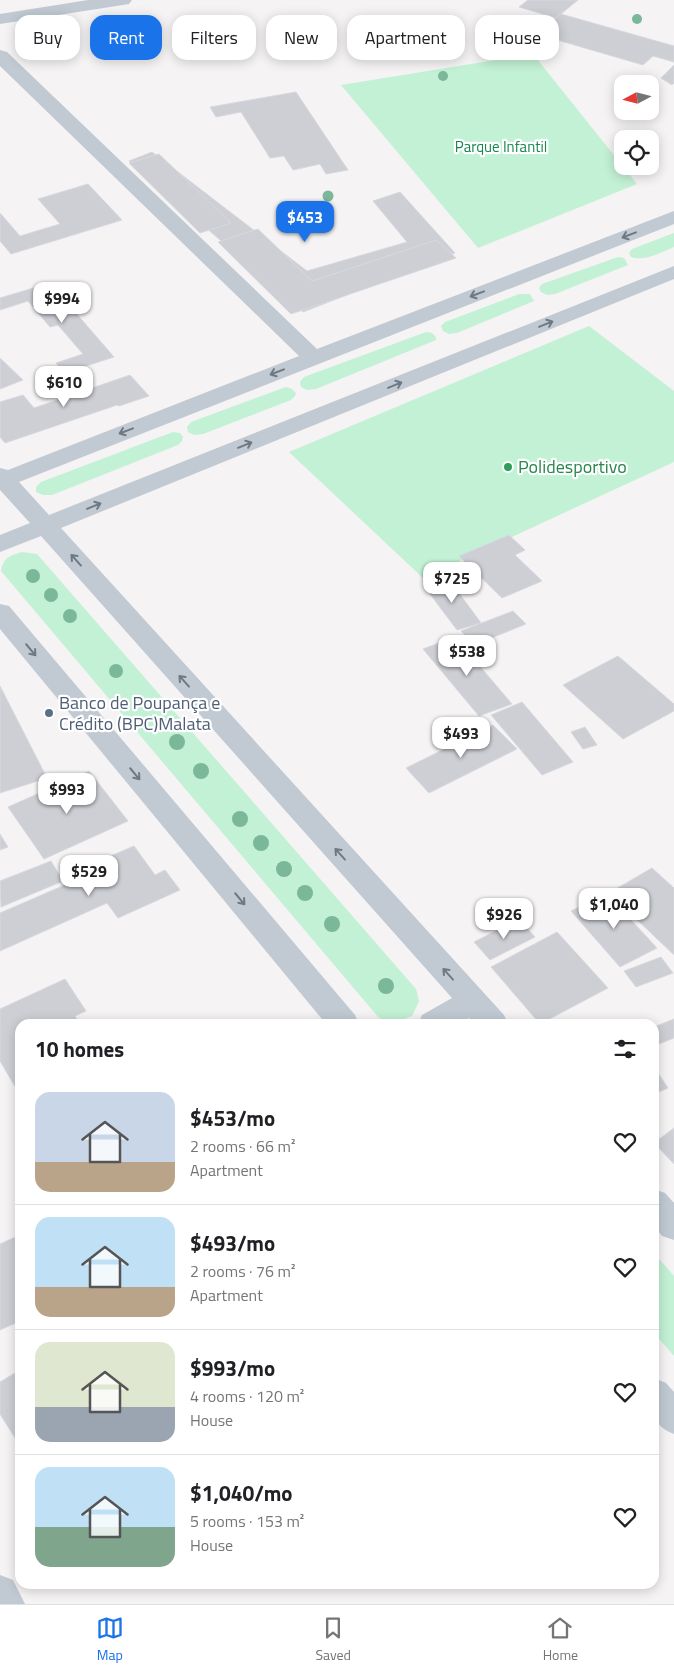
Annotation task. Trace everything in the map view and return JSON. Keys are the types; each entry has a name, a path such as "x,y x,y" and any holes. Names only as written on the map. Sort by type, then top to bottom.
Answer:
{"street":[{"path":"0,19 123,0"},
{"path":"0,56 314,358"},
{"path":"488,1019 1,478 674,217"},
{"path":"0,544 674,272"},
{"path":"0,612 340,1019"},
{"path":"441,1019 472,1001"},
{"path":"659,1209 674,1226"},
{"path":"659,1400 674,1418"},
{"path":"0,1593 6,1604"}],"green space":[{"name":"Parque Infantil","path":"496,60 538,60 614,155 614,175 630,175 637,184 478,248 341,85"},
{"path":"674,233 674,247 653,256 642,258 631,257 629,253 632,249"},
{"path":"618,257 624,258 628,265 555,294 547,295 541,292 539,288 542,284"},
{"path":"519,294 530,294 534,301 457,333 449,334 443,331 441,326 445,322"},
{"path":"589,326 674,391 674,462 423,578 289,452"},
{"path":"426,332 432,333 436,340 316,389 307,390 301,387 300,382 304,377"},
{"path":"286,387 296,393 291,400 203,434 194,435 188,432 187,427 191,422"},
{"path":"173,432 180,433 183,437 178,445 52,495 43,495 36,492 36,487 41,482"},
{"path":"22,552 37,554 416,989 419,1001 412,1016 404,1019 379,1018 1,571 3,563 14,554"},
{"path":"659,1259 674,1276 674,1356 659,1339"}],"building":[{"path":"528,0 578,0 559,16 546,15 519,7"},
{"path":"561,14 674,46 674,62 653,56 643,65 559,40 559,16"},
{"path":"674,65 674,83 672,85 661,78"},
{"path":"296,92 348,170 326,174 320,164 293,170 284,156 270,158 241,112 216,117 210,107"},
{"path":"152,152 307,271 407,242 373,201 400,192 455,253 303,312 129,161"},
{"path":"159,154 231,223 200,233 129,163"},
{"path":"88,184 122,220 11,254 0,241 0,213 20,236 60,224 38,199"},
{"path":"258,229 312,281 436,240 456,258 291,314 218,242"},
{"path":"50,283 114,357 64,373 56,363 83,354 58,325 50,327 28,301 0,310 0,298"},
{"path":"0,358 23,380 0,389"},
{"path":"130,375 149,396 5,443 0,437 0,402 23,395 34,408"},
{"path":"509,535 525,550 515,555 542,581 502,598 459,556"},
{"path":"448,578 481,623 457,630 424,586"},
{"path":"513,611 526,624 474,645 461,631"},
{"path":"455,637 512,704 479,716 423,649"},
{"path":"618,656 674,704 674,711 623,739 563,685"},
{"path":"0,686 47,778 0,793"},
{"path":"522,702 573,762 542,775 491,715"},
{"path":"493,725 517,749 429,793 406,768"},
{"path":"585,727 597,745 583,749 571,732"},
{"path":"89,771 128,821 44,859 8,807"},
{"path":"0,834 8,847 0,850"},
{"path":"134,846 155,875 165,870 180,890 118,918 107,903 0,951 0,913 104,868 99,861"},
{"path":"51,861 63,881 1,907 0,881"},
{"path":"652,868 674,888 674,955 609,893"},
{"path":"607,894 657,948 620,967 571,911"},
{"path":"519,919 535,937 490,960 474,942"},
{"path":"557,932 608,988 549,1019 536,1019 491,967"},
{"path":"661,957 673,973 636,987 624,971"},
{"path":"65,979 86,1011 75,1016 77,1019 15,1019 15,1086 0,1061 0,1009"},
{"path":"674,1019 674,1038 659,1044 659,1025"},
{"path":"659,1074 668,1088 659,1092"},
{"path":"674,1128 674,1164 659,1148 659,1139"},
{"path":"15,1237 15,1323 0,1330 0,1244"},
{"path":"15,1373 15,1438 0,1414 0,1382"}],"place":[{"name":"Polidesportivo","path":"508,467"},
{"name":"Banco de Poupança e Crédito (BPC)Malata","path":"49,713"}]}
